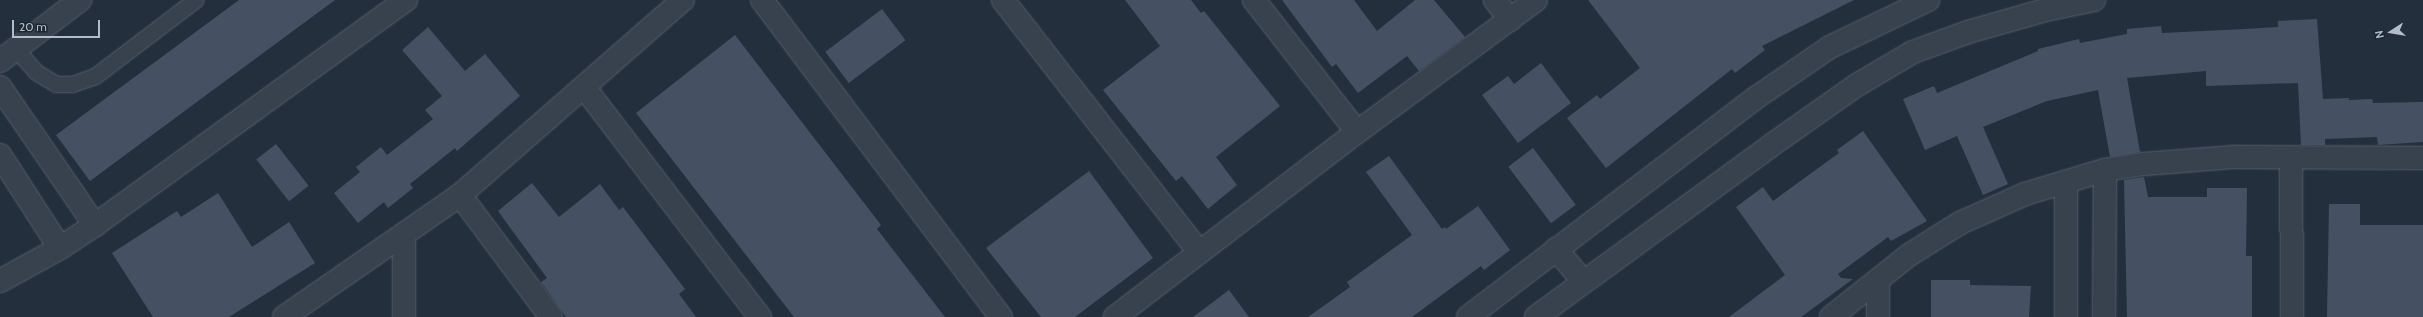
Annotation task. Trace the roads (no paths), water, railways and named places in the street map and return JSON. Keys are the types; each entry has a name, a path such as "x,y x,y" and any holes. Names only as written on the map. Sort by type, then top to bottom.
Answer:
{"street":[{"path":"8,55 80,0"},
{"path":"0,281 60,248 95,224 406,0"},
{"path":"284,317 460,195 683,0"},
{"path":"762,0 1001,317"},
{"path":"1003,0 1199,252"},
{"path":"1254,0 1357,132"},
{"path":"1495,0 1510,20"},
{"path":"1115,317 1357,132 1536,0"},
{"path":"1468,317 1757,97 1830,47 1928,0"},
{"path":"1536,317 1583,281 1651,236 1857,85 1913,52 1968,32 2045,10 2094,0"},
{"path":"584,86 760,317"},
{"path":"0,87 95,224"},
{"path":"0,155 60,248"},
{"path":"1831,317 1909,255 1960,223 2025,194 2066,183 2105,170 2144,164 2232,157 2291,159 2423,158"},
{"path":"2291,159 2292,317"},
{"path":"2104,317 2105,170"},
{"path":"2066,183 2066,317"},
{"path":"460,195 551,317"},
{"path":"404,234 404,317"},
{"path":"1556,249 1583,281"},
{"path":"1878,281 1878,317"}],"lane":[{"path":"8,55 56,84 72,84 95,76 195,0"}]}
